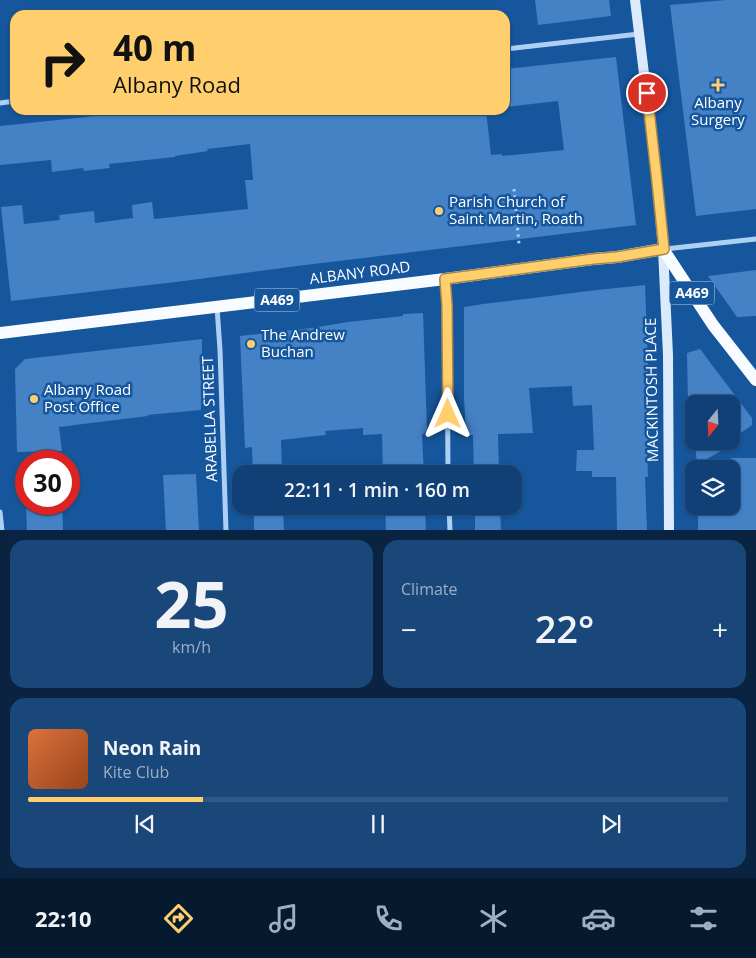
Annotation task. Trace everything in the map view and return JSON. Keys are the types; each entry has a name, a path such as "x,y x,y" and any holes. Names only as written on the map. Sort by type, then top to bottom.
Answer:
{"main road":[{"name":"ALBANY ROAD","path":"0,333 445,279 617,257 664,249"},
{"name":"A469","path":"664,249 713,325 756,380"}],"street":[{"name":"MACKINTOSH PLACE","path":"635,0 664,249 668,355 670,530"},
{"path":"510,47 639,34"},
{"path":"664,249 756,239"},
{"path":"445,279 447,305 448,465"},
{"name":"ARABELLA STREET","path":"217,307 226,530"},
{"path":"0,512 2,530"},
{"path":"449,515 450,530"}],"path":[{"path":"514,190 519,244"}],"building":[{"path":"535,0 609,0 611,16 538,25"},
{"path":"726,0 756,0 756,209 696,216 670,5"},
{"path":"616,57 636,225 11,301 1,207 22,205 24,224 60,220 59,215 94,211 95,223 133,218 132,205 152,202 154,219 248,209 245,180 253,180 250,144 207,149 208,151 175,157 109,164 110,168 84,171 83,168 52,172 51,160 0,165 0,126 105,115 487,115 491,155 502,154 502,156 564,150 558,101 510,106 510,68"},
{"path":"756,270 756,316 737,317 708,276"},
{"path":"645,285 651,446 647,446 648,477 645,477 647,530 617,530 616,477 592,477 592,471 576,471 577,450 594,450 592,405 573,406 572,386 529,388 533,433 498,434 499,465 474,465 473,435 466,435 464,307"},
{"path":"423,313 427,430 422,435 424,465 383,465 382,434 363,435 363,428 325,431 326,435 281,440 282,465 253,465 252,447 245,448 240,336 403,316 403,314"},
{"path":"202,339 201,410 59,427 62,450 17,450 15,369 25,359"},
{"path":"700,349 735,395 688,395 687,353"},
{"path":"740,402 752,418 752,425 740,434"},
{"path":"696,450 722,450 705,460 697,460"},
{"path":"731,458 756,458 756,530 698,530 698,515 740,515 740,460 731,460"},
{"path":"196,474 199,530 166,530 163,475"},
{"path":"26,515 62,515 63,530 27,530"},
{"path":"254,515 283,515 284,530 254,530"},
{"path":"385,515 425,515 426,530 386,530"},
{"path":"475,515 500,515 501,530 475,530"}],"place":[{"name":"Albany Surgery","path":"718,85"},
{"name":"Parish Church of Saint Martin, Roath","path":"439,211"},
{"name":"The Andrew Buchan","path":"251,344"},
{"name":"Albany Road Post Office","path":"34,399"}],"route":[{"path":"448,414 445,279 617,257 664,249 647,93"}]}
